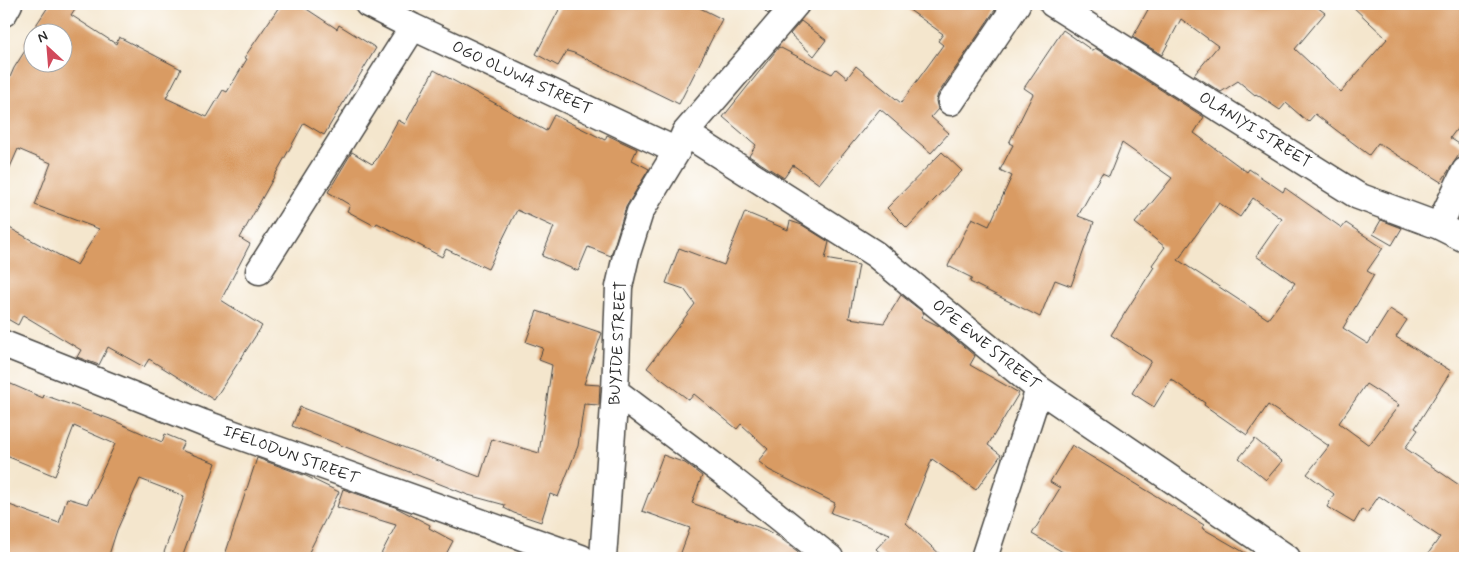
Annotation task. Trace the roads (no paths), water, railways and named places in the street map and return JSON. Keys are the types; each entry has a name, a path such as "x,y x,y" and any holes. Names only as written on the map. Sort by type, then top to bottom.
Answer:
{"street":[{"path":"4,13 9,4"},
{"name":"OGO OLUWA STREET","path":"368,4 413,27 681,142"},
{"name":"BUYIDE STREET","path":"603,558 615,391 619,287 626,256 640,212 681,142 796,4"},
{"path":"951,102 1017,4"},
{"name":"OLANIYI STREET","path":"1053,4 1358,196 1439,226 1465,239"},
{"path":"259,271 413,27"},
{"name":"OPE EWE STREET","path":"681,142 875,254 1039,389 1287,558"},
{"path":"1439,226 1465,171"},
{"name":"IFELODUN STREET","path":"4,344 203,423 581,558"},
{"path":"984,558 1039,389"},
{"path":"615,391 730,478 830,558"}]}
